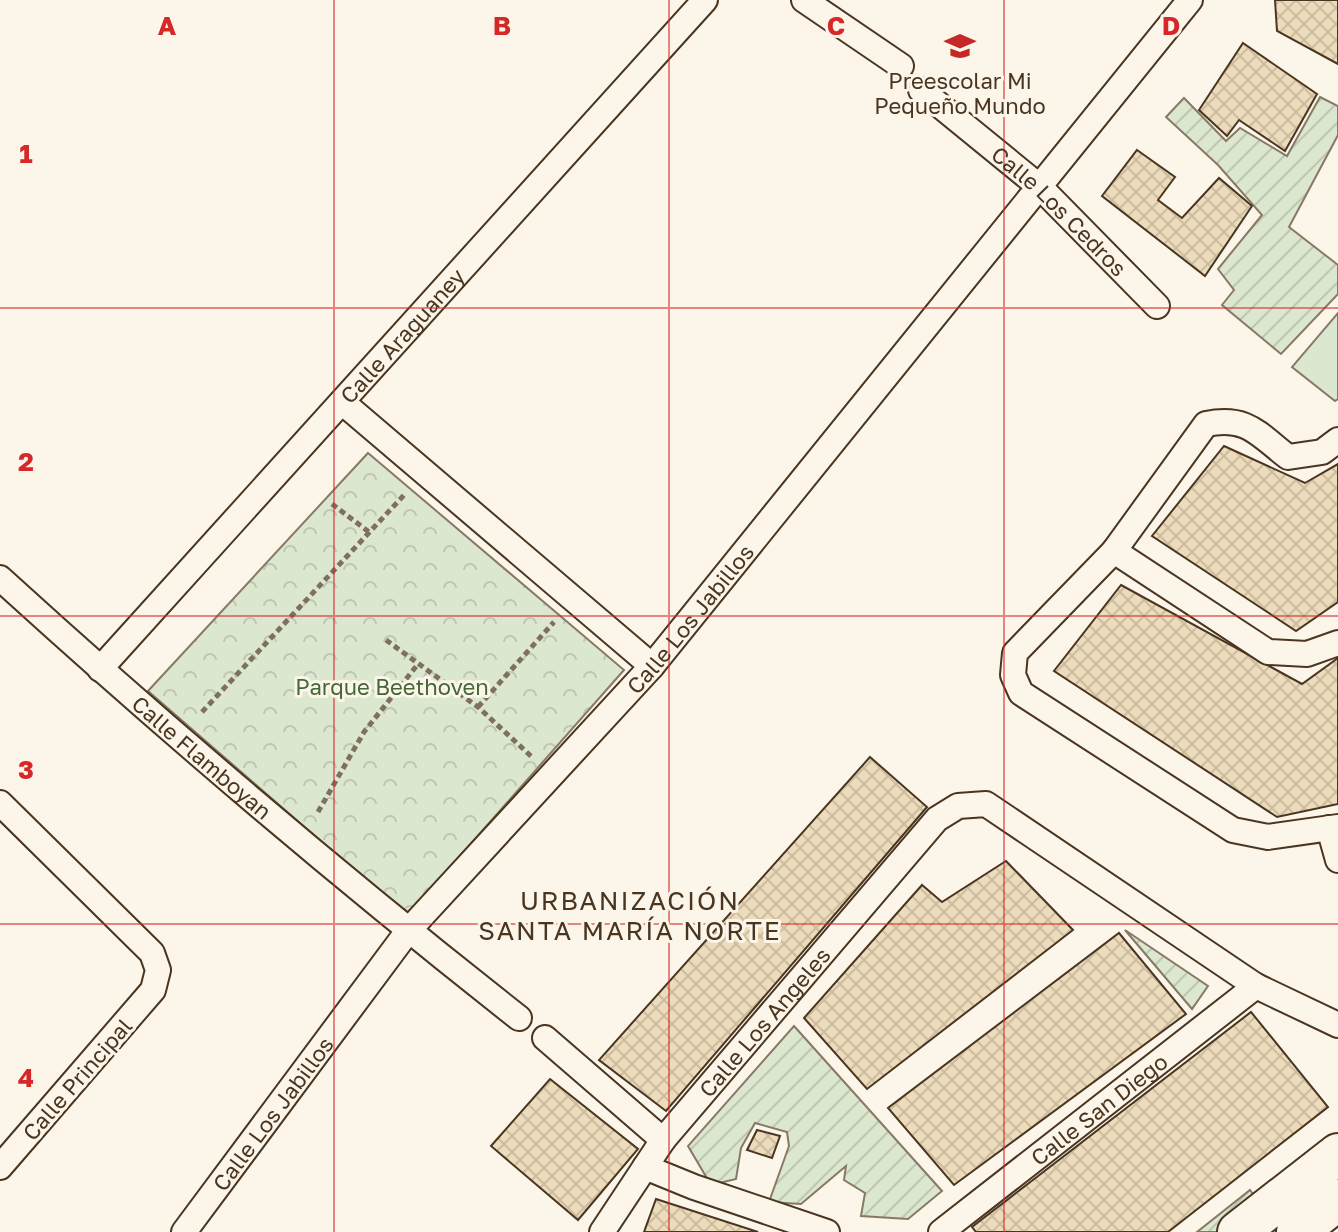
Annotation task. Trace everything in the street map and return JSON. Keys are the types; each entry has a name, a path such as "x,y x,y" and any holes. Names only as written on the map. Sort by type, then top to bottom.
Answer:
{"highway":[{"path":"1238,1232 1338,1154"},
{"path":"1297,1232 1338,1200"}],"street":[{"name":"Calle Araguaney","path":"100,669 705,0"},
{"path":"804,0 901,66"},
{"name":"Calle Los Jabillos","path":"184,1232 408,931 652,666 1190,0"},
{"name":"Calle Los Cedros","path":"921,90 1040,187 1157,306"},
{"path":"342,402 652,666"},
{"path":"1338,440 1322,452 1288,457 1247,425 1227,420 1206,424 1114,551 1015,653 1013,675 1021,693 1233,830 1268,837 1334,827 1338,860"},
{"path":"1114,551 1268,652 1307,654 1338,643"},
{"name":"Calle Flamboyan","path":"0,578 100,669 408,931 519,1018"},
{"name":"Calle Principal","path":"0,803 152,953 158,970 153,990 0,1167"},
{"name":"Calle Los Angeles","path":"602,1232 663,1140 937,819 958,806 986,804 1256,986"},
{"path":"1256,986 1338,1025"},
{"name":"Calle San Diego","path":"941,1232 1256,986"},
{"path":"545,1038 663,1140"},
{"path":"645,1167 827,1232"}],"path":[{"path":"202,712 405,494"},
{"path":"332,504 369,532"},
{"path":"478,707 554,622"},
{"path":"386,640 478,707 533,758"},
{"path":"318,812 364,732 418,664"}],"green space":[{"path":"1320,97 1338,106 1338,135 1289,227 1338,265 1338,294 1281,354 1222,305 1234,290 1218,269 1262,215 1218,165 1166,117 1184,98 1226,141 1240,128 1287,156"},
{"path":"1338,313 1338,399 1335,401 1292,367"},
{"name":"Parque Beethoven","path":"368,453 624,670 407,916 148,691"},
{"path":"1125,930 1208,986 1192,1009"},
{"path":"794,1026 942,1191 908,1219 861,1216 865,1193 844,1180 846,1166 801,1204 769,1202 789,1146 787,1132 755,1123 741,1148 736,1179 711,1185 688,1146"},
{"path":"1250,1190 1260,1203 1223,1232 1197,1232"}],"building":[{"path":"1275,0 1338,0 1338,64 1277,31"},
{"path":"1243,43 1317,94 1285,151 1239,120 1227,136 1199,110"},
{"path":"1137,150 1175,177 1158,200 1182,218 1219,178 1252,206 1205,276 1102,196"},
{"path":"1224,446 1305,483 1338,464 1338,602 1296,631 1152,536"},
{"path":"1121,585 1302,684 1338,658 1338,804 1277,817 1054,671"},
{"path":"870,757 927,807 666,1111 599,1060"},
{"path":"1006,861 1073,930 867,1089 804,1018 922,885 942,902"},
{"path":"1119,933 1186,1014 954,1185 888,1108"},
{"path":"1251,1012 1328,1107 1168,1232 976,1232 972,1227"},
{"path":"550,1079 638,1149 578,1220 491,1146"},
{"path":"757,1130 780,1136 772,1158 747,1150"},
{"path":"656,1199 758,1232 644,1232"}],"place":[{"name":"Preescolar Mi Pequeño Mundo","path":"960,46"}],"district":[{"name":"URBANIZACIÓN SANTA MARÍA NORTE","path":"630,915"}]}
